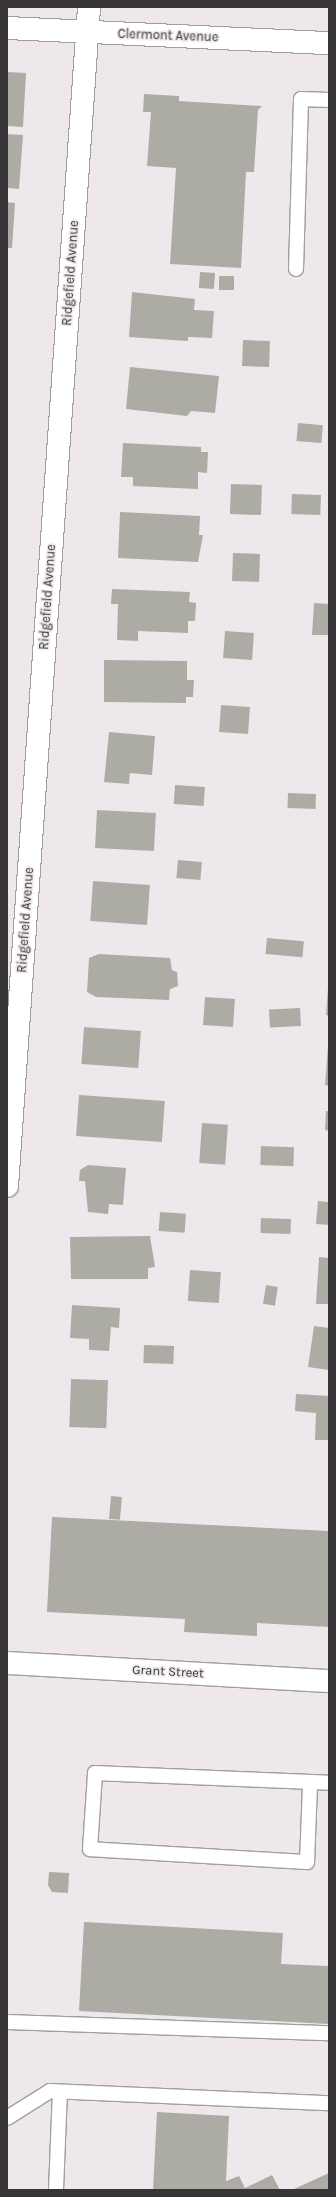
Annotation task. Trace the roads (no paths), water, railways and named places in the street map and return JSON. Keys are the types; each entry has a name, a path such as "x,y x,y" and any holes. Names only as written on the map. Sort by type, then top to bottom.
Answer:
{"street":[{"name":"Ridgefield Avenue","path":"7,1186 89,7"},
{"name":"Clermont Avenue","path":"7,28 88,33 329,43"},
{"name":"Grant Street","path":"7,1663 329,1681"}],"lane":[{"path":"296,269 301,99 329,100"},
{"path":"310,1785 307,1862 90,1849 95,1773 310,1785 329,1783"},
{"path":"7,2022 329,2033"},
{"path":"7,2118 50,2091 329,2103"},
{"path":"56,2190 60,2092"}]}
